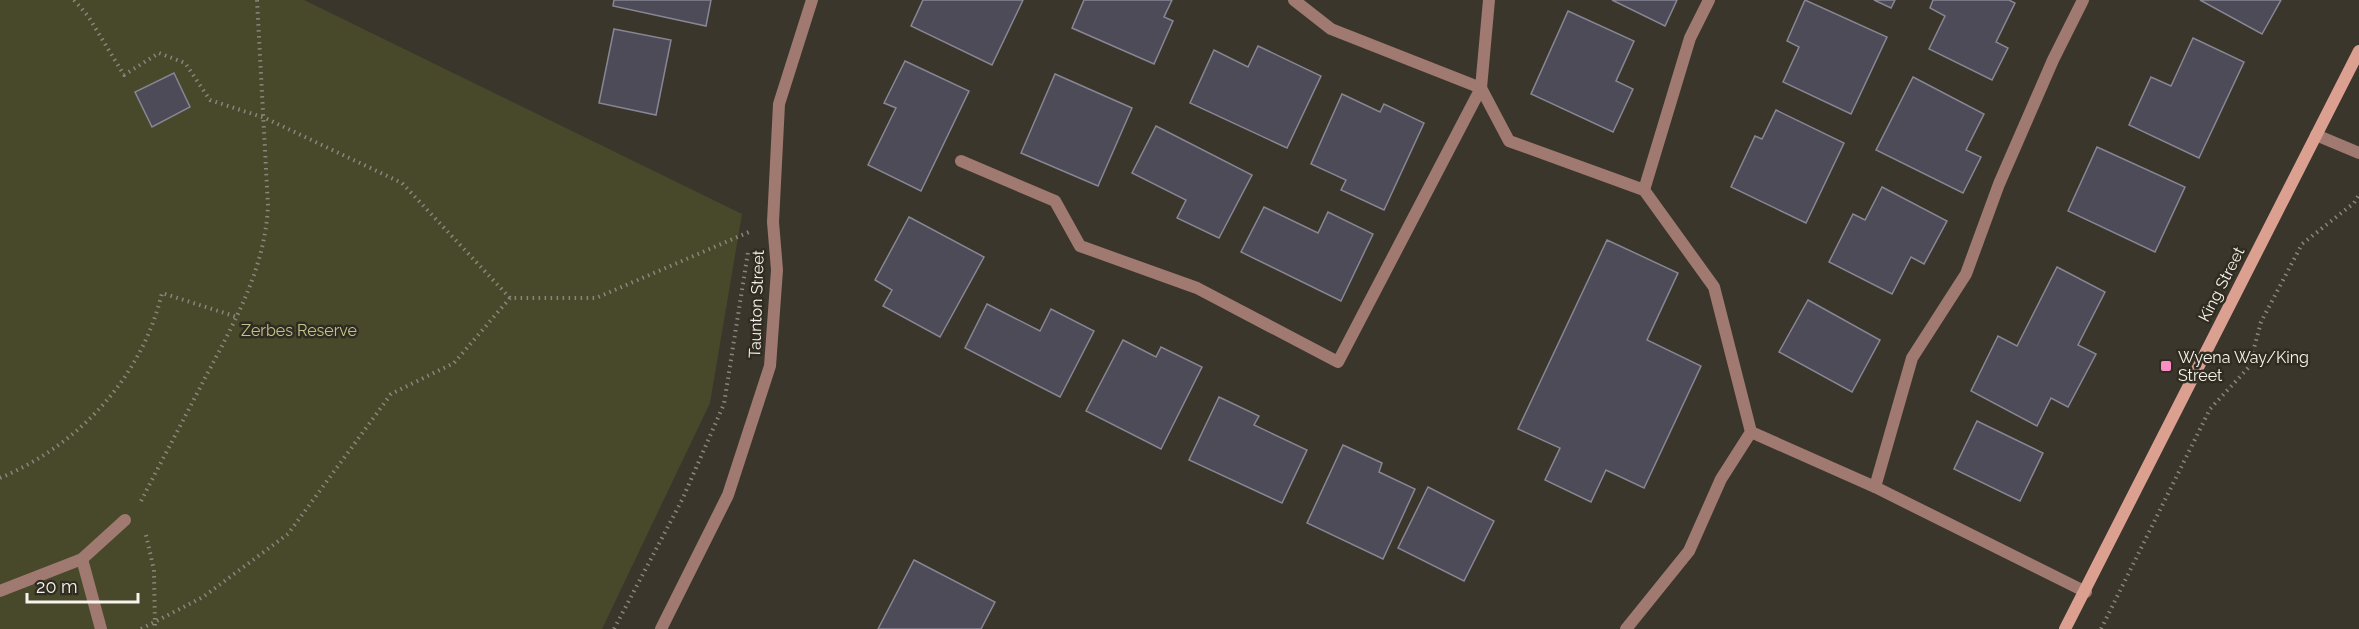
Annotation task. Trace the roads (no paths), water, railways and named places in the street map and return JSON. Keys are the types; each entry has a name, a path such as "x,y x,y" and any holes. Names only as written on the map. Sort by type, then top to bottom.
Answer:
{"main road":[{"name":"King Street","path":"2065,629 2086,592 2220,321 2359,51"}],"street":[{"name":"Taunton Street","path":"661,629 728,495 771,366 777,270 773,222 779,104 812,0"},
{"path":"1294,0 1331,29 1481,88 1509,141 1644,190 1714,287 1751,432 1721,479 1689,551 1626,629"},
{"path":"961,161 1055,201 1080,246 1197,288 1338,362 1481,88 1489,0"},
{"path":"1644,190 1690,38 1709,0"},
{"path":"1875,488 1912,358 1966,274 2004,173 2052,60 2083,0"},
{"path":"2316,135 2359,153"},
{"path":"1751,432 1875,488 2086,592"},
{"path":"0,591 82,559 125,520"},
{"path":"82,559 101,629"}],"place":[{"name":"Wyena Way/King Street","path":"2166,366"}],"park label":[{"name":"Zerbes Reserve","path":"299,330"}]}
